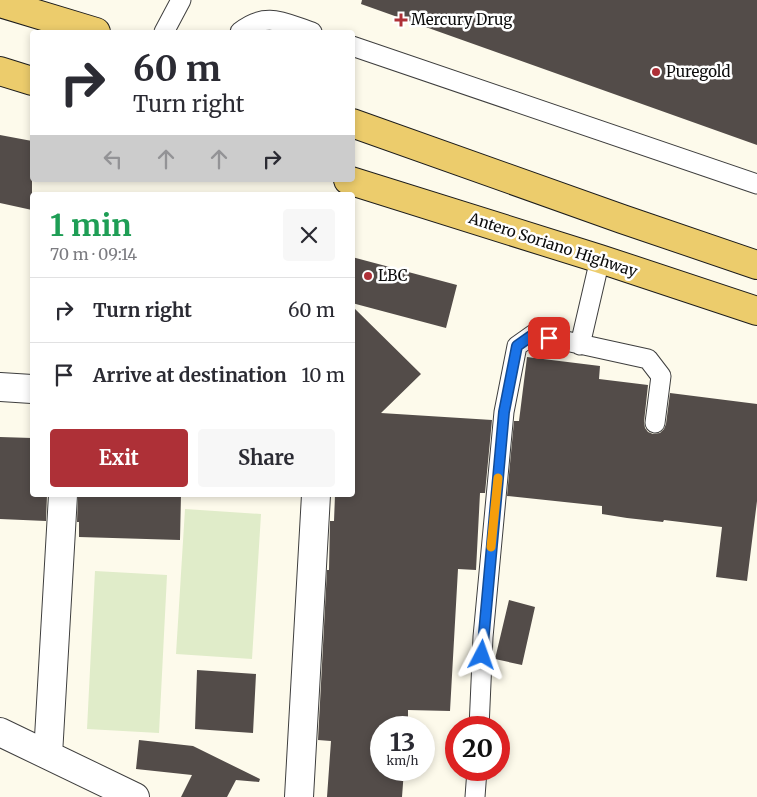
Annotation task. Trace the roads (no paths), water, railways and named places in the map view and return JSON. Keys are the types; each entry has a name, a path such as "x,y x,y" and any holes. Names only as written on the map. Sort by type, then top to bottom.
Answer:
{"main road":[{"path":"0,3 89,30"},
{"path":"0,71 30,80"},
{"path":"355,125 757,265"},
{"name":"Antero Soriano Highway","path":"354,182 600,259 757,311"}],"street":[{"path":"0,387 30,389"},
{"path":"48,755 63,497"},
{"path":"299,797 316,497"},
{"path":"0,732 135,797"}],"lane":[{"path":"165,30 181,0"},
{"path":"243,30 257,22 275,20 306,30"},
{"path":"355,47 757,184"},
{"path":"580,345 600,259"},
{"path":"480,716 483,637 504,412 517,346 534,334 648,359 661,376 655,423"},
{"path":"475,797 476,781"}],"place":[{"name":"Mercury Drug","path":"401,20"},
{"name":"Puregold","path":"656,72"},
{"name":"LBC","path":"368,276"}]}
